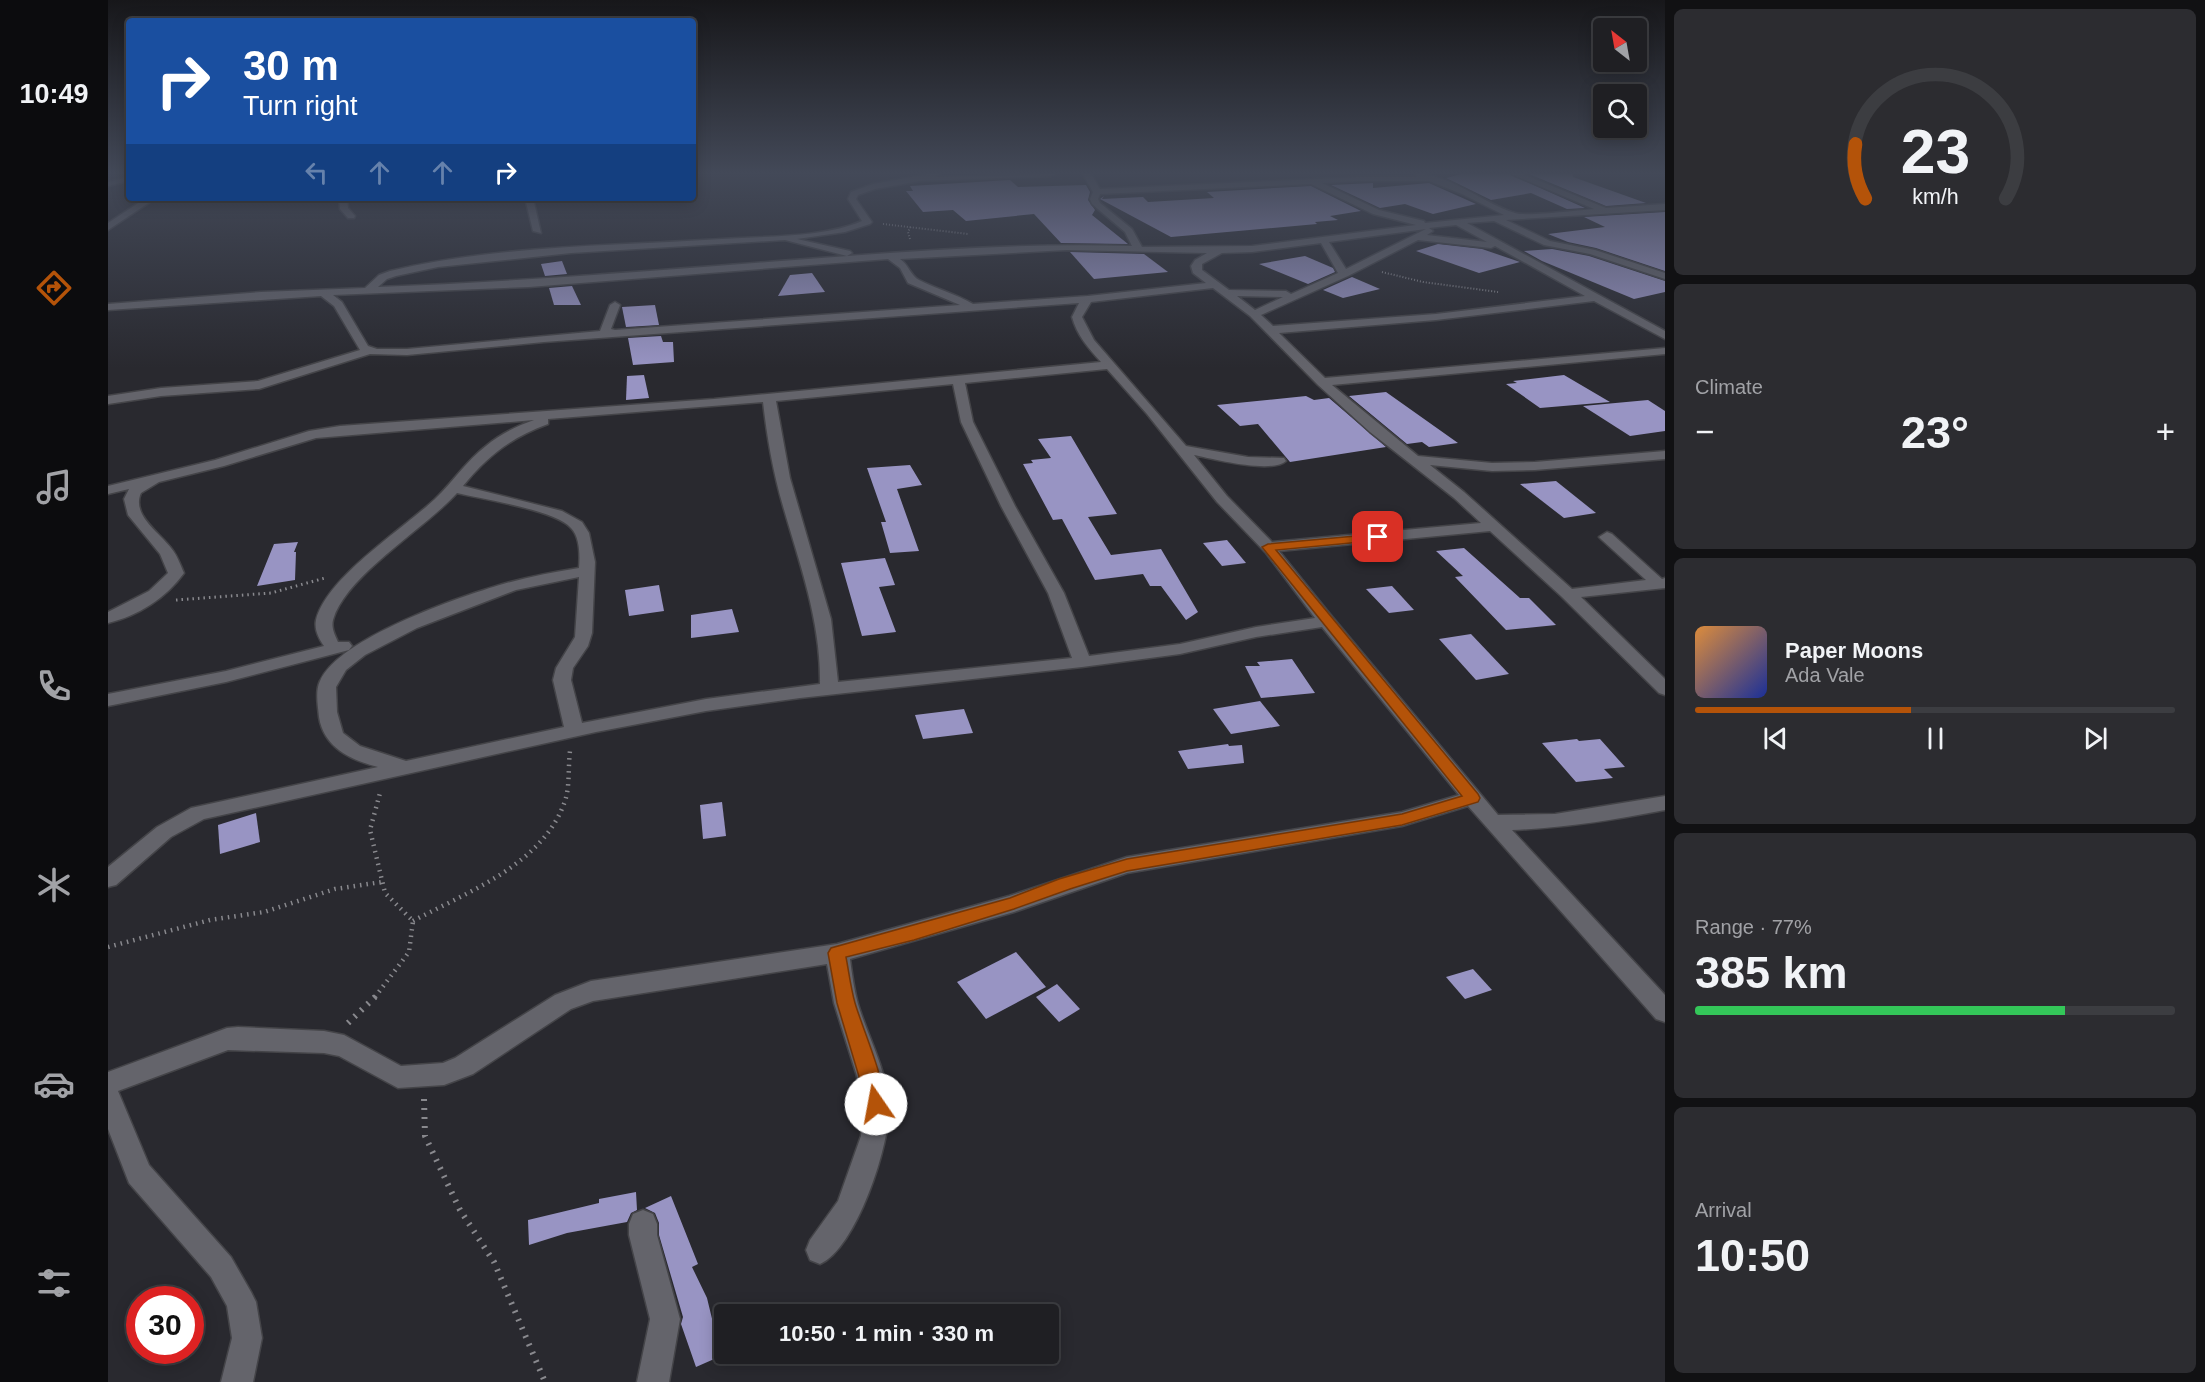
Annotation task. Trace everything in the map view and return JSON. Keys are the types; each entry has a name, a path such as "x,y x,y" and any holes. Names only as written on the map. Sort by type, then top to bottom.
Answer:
{"street":[{"path":"367,291 383,277 394,273 471,259 775,238"},
{"path":"784,238 826,249 878,257"},
{"path":"1131,238 1136,245"},
{"path":"108,307 261,295 530,284 891,256 1136,245 1213,250 1327,238"},
{"path":"1254,314 1344,274 1415,238"},
{"path":"1434,238 1504,247"},
{"path":"1465,238 1473,242"},
{"path":"1488,238 1665,336"},
{"path":"1538,238 1547,243 1592,252 1665,276"},
{"path":"1323,239 1344,274"},
{"path":"663,273 669,259 680,248 689,245"},
{"path":"1213,250 1198,262 1197,271 1254,314 1322,382 1375,429 1493,526 1568,594 1665,689"},
{"path":"891,256 904,266 912,281 954,297 972,308"},
{"path":"1378,257 1380,265 1378,271"},
{"path":"1330,280 1361,278"},
{"path":"108,400 161,392 259,385 369,351 408,352 614,334 1220,289 1297,294"},
{"path":"895,313 926,297 933,290"},
{"path":"324,293 338,304 361,346 369,351"},
{"path":"1269,330 1437,317 1594,298"},
{"path":"1088,299 1079,310 1080,326 1109,365 1222,499 1268,547 1492,823 1602,940 1665,1012"},
{"path":"614,334 605,330 615,304"},
{"path":"1322,382 1665,351"},
{"path":"108,490 219,463 324,432 769,397 1109,365"},
{"path":"958,380 967,422 1008,506 1056,593 1072,630 1082,662"},
{"path":"769,397 773,435 789,502 828,638 831,664 829,689"},
{"path":"334,649 325,628 325,619 334,602 354,578 455,488 462,476 490,448 524,428 558,415"},
{"path":"1181,449 1248,461 1279,461"},
{"path":"1415,460 1492,467 1535,466 1665,455"},
{"path":"108,618 133,608 168,586 176,573 167,551 142,527 132,500 135,491 164,476"},
{"path":"455,488 568,518 576,524 583,537 586,571 582,617 584,636 562,674 564,691 574,720 573,731"},
{"path":"1268,547 1493,526"},
{"path":"1607,537 1662,583"},
{"path":"108,700 180,687 334,649 411,625 501,590 586,571"},
{"path":"1568,594 1662,583"},
{"path":"108,879 164,832 198,813 573,731 706,705 1180,649 1256,632 1327,621"},
{"path":"406,767 361,757 344,745 328,723 327,682 335,670 357,652 411,625"},
{"path":"108,1083 227,1039 324,1042 344,1046 398,1077 444,1074 464,1065 563,1002 591,991 837,953 1014,903 1127,865 1402,819 1472,798"},
{"path":"1492,823 1565,820 1665,803"},
{"path":"820,1250 849,1209 874,1137 876,1104 869,1074 846,1003 837,953"},
{"path":"108,1096 139,1174 221,1267 241,1302 247,1338 237,1382"},
{"path":"643,1224 643,1235 664,1319 653,1382"}],"path":[{"path":"1378,271 1423,282 1500,292"},
{"path":"133,608 178,600 271,593 333,575"},
{"path":"413,921 512,866 528,854 552,828 565,801 573,731"},
{"path":"385,772 370,830 385,893 413,921"},
{"path":"108,947 210,920 264,912 297,903 321,893 382,882"},
{"path":"324,1042 374,998 402,963 409,952 413,921"},
{"path":"423,1076 425,1136 460,1210 494,1262 545,1382"}],"building":[{"path":"1057,238 1121,238 1128,244 1061,243"},
{"path":"1559,238 1665,238 1665,271 1596,248"},
{"path":"1438,244 1482,249 1520,262 1479,273 1416,251"},
{"path":"1552,249 1589,256 1665,281 1665,292 1634,299 1542,261 1524,251"},
{"path":"1070,252 1144,254 1168,272 1094,279"},
{"path":"1305,256 1333,268 1335,272 1308,284 1259,264"},
{"path":"562,261 567,274 545,276 541,264"},
{"path":"812,273 825,292 778,296 790,275"},
{"path":"1352,277 1380,289 1343,298 1323,290"},
{"path":"572,286 581,305 554,305 549,288"},
{"path":"655,305 659,325 626,327 622,307"},
{"path":"661,336 663,342 673,342 674,362 633,365 628,338"},
{"path":"644,375 649,398 626,400 627,376"},
{"path":"1564,375 1610,402 1540,408 1506,384 1517,383 1513,381"},
{"path":"1386,392 1458,443 1429,447 1422,442 1407,444 1349,396"},
{"path":"1306,396 1314,400 1329,398 1386,447 1290,462 1258,424 1240,426 1217,405"},
{"path":"1648,400 1665,411 1665,431 1630,436 1583,406"},
{"path":"1071,436 1117,514 1088,517 1111,555 1161,549 1198,612 1186,620 1161,586 1150,586 1143,574 1095,580 1062,519 1053,520 1023,464 1033,463 1031,460 1051,458 1038,439"},
{"path":"910,465 922,485 897,489 919,551 890,553 881,522 886,522 867,468"},
{"path":"1556,481 1596,513 1564,518 1520,484"},
{"path":"1227,540 1246,563 1222,566 1203,543"},
{"path":"298,542 294,552 296,552 295,580 257,586 274,544"},
{"path":"1464,548 1520,598 1529,598 1556,625 1506,630 1455,577 1463,576 1436,551"},
{"path":"885,558 895,585 879,587 896,632 862,636 841,563"},
{"path":"659,585 664,611 629,616 625,590"},
{"path":"1392,586 1414,610 1389,613 1366,589"},
{"path":"732,609 739,632 691,638 691,615"},
{"path":"1471,634 1509,674 1476,680 1439,639"},
{"path":"1292,659 1315,693 1261,698 1245,666 1260,666 1257,662"},
{"path":"1260,701 1280,726 1231,734 1213,709"},
{"path":"964,709 973,733 923,739 915,715"},
{"path":"1577,739 1579,741 1600,739 1625,767 1604,769 1613,778 1576,782 1542,743"},
{"path":"1228,744 1229,746 1242,745 1244,763 1188,769 1178,751"},
{"path":"722,802 726,836 703,839 700,805"},
{"path":"256,813 260,842 220,854 218,825"},
{"path":"1016,952 1046,987 986,1019 957,982"},
{"path":"1473,969 1492,990 1465,999 1446,977"},
{"path":"1057,984 1080,1009 1059,1022 1036,997"},
{"path":"636,1192 637,1210 631,1213 627,1222 567,1233 529,1245 528,1220 599,1203 599,1199"},
{"path":"671,1196 698,1264 692,1267 707,1298 714,1327 714,1359 696,1367 681,1324 683,1317 659,1235 659,1223 655,1213 645,1208"}],"route":[{"path":"876,1104 869,1074 846,1003 837,953 1014,903 1127,865 1307,837 1402,819 1472,798 1268,547 1378,537"}]}
